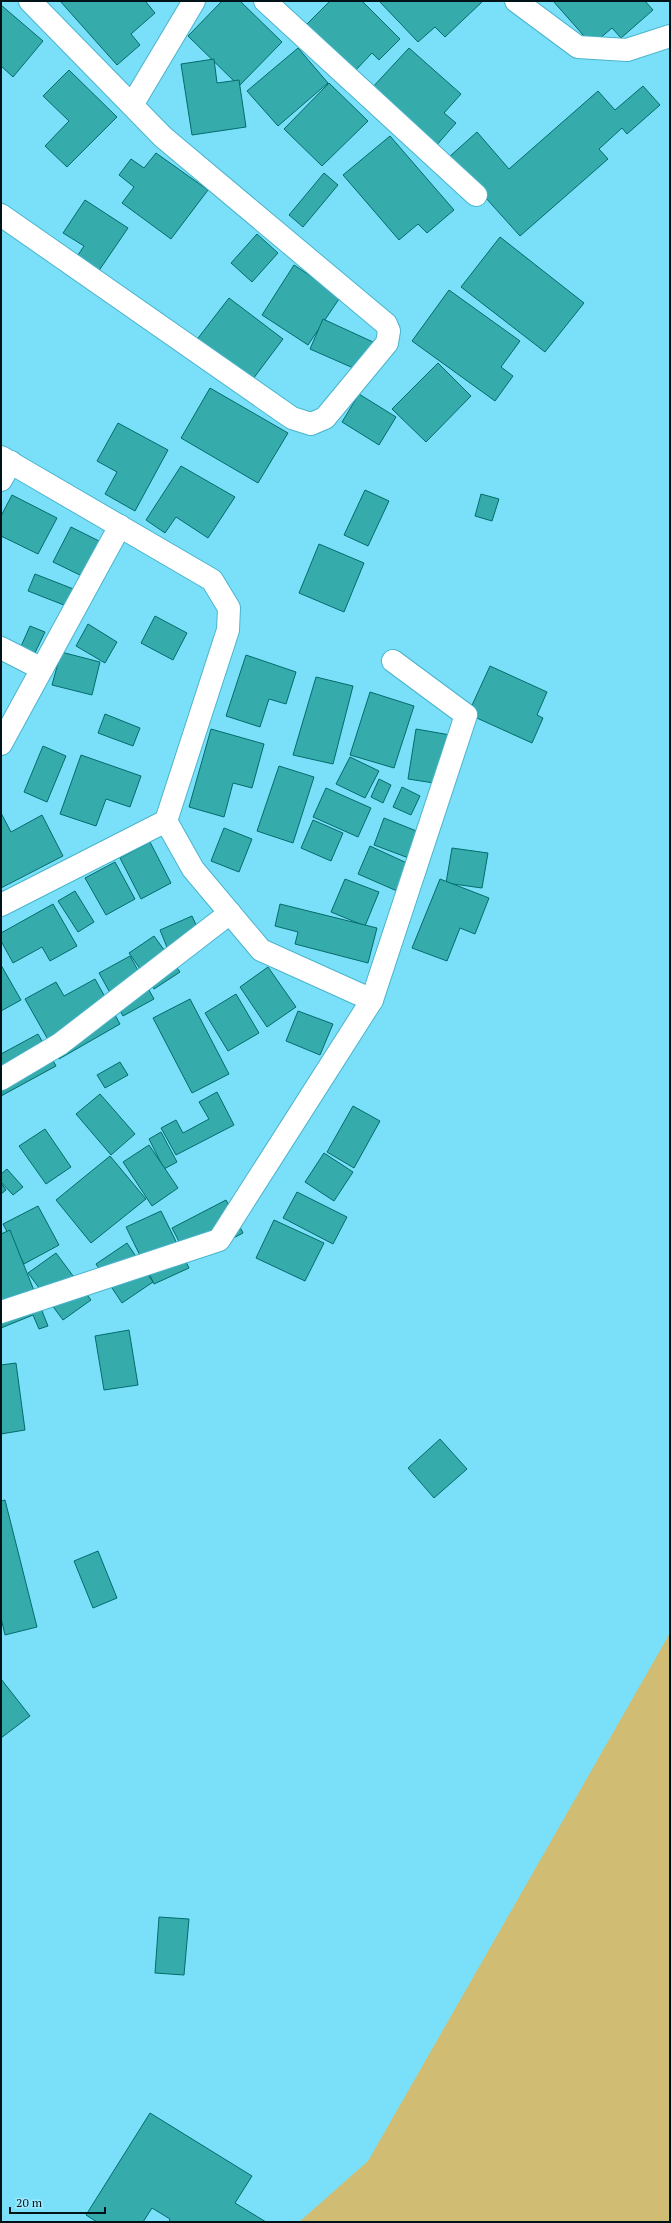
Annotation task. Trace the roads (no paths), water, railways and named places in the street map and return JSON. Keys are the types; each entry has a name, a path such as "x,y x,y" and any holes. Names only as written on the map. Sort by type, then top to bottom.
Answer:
{"street":[{"path":"1,215 292,418 311,424 325,418 387,343 389,331 386,324 163,137 30,1"},
{"path":"132,106 194,1"},
{"path":"265,1 476,195"},
{"path":"516,1 578,47 626,50 670,36"},
{"path":"1,905 166,821 228,630 229,608 212,580 120,526 4,466"},
{"path":"1,744 120,526"},
{"path":"1,648 42,668"},
{"path":"1,1312 218,1240 372,1000 466,716 393,661"},
{"path":"166,821 193,869 261,950 372,1000"},
{"path":"1,1079 60,1044 230,914"}]}
